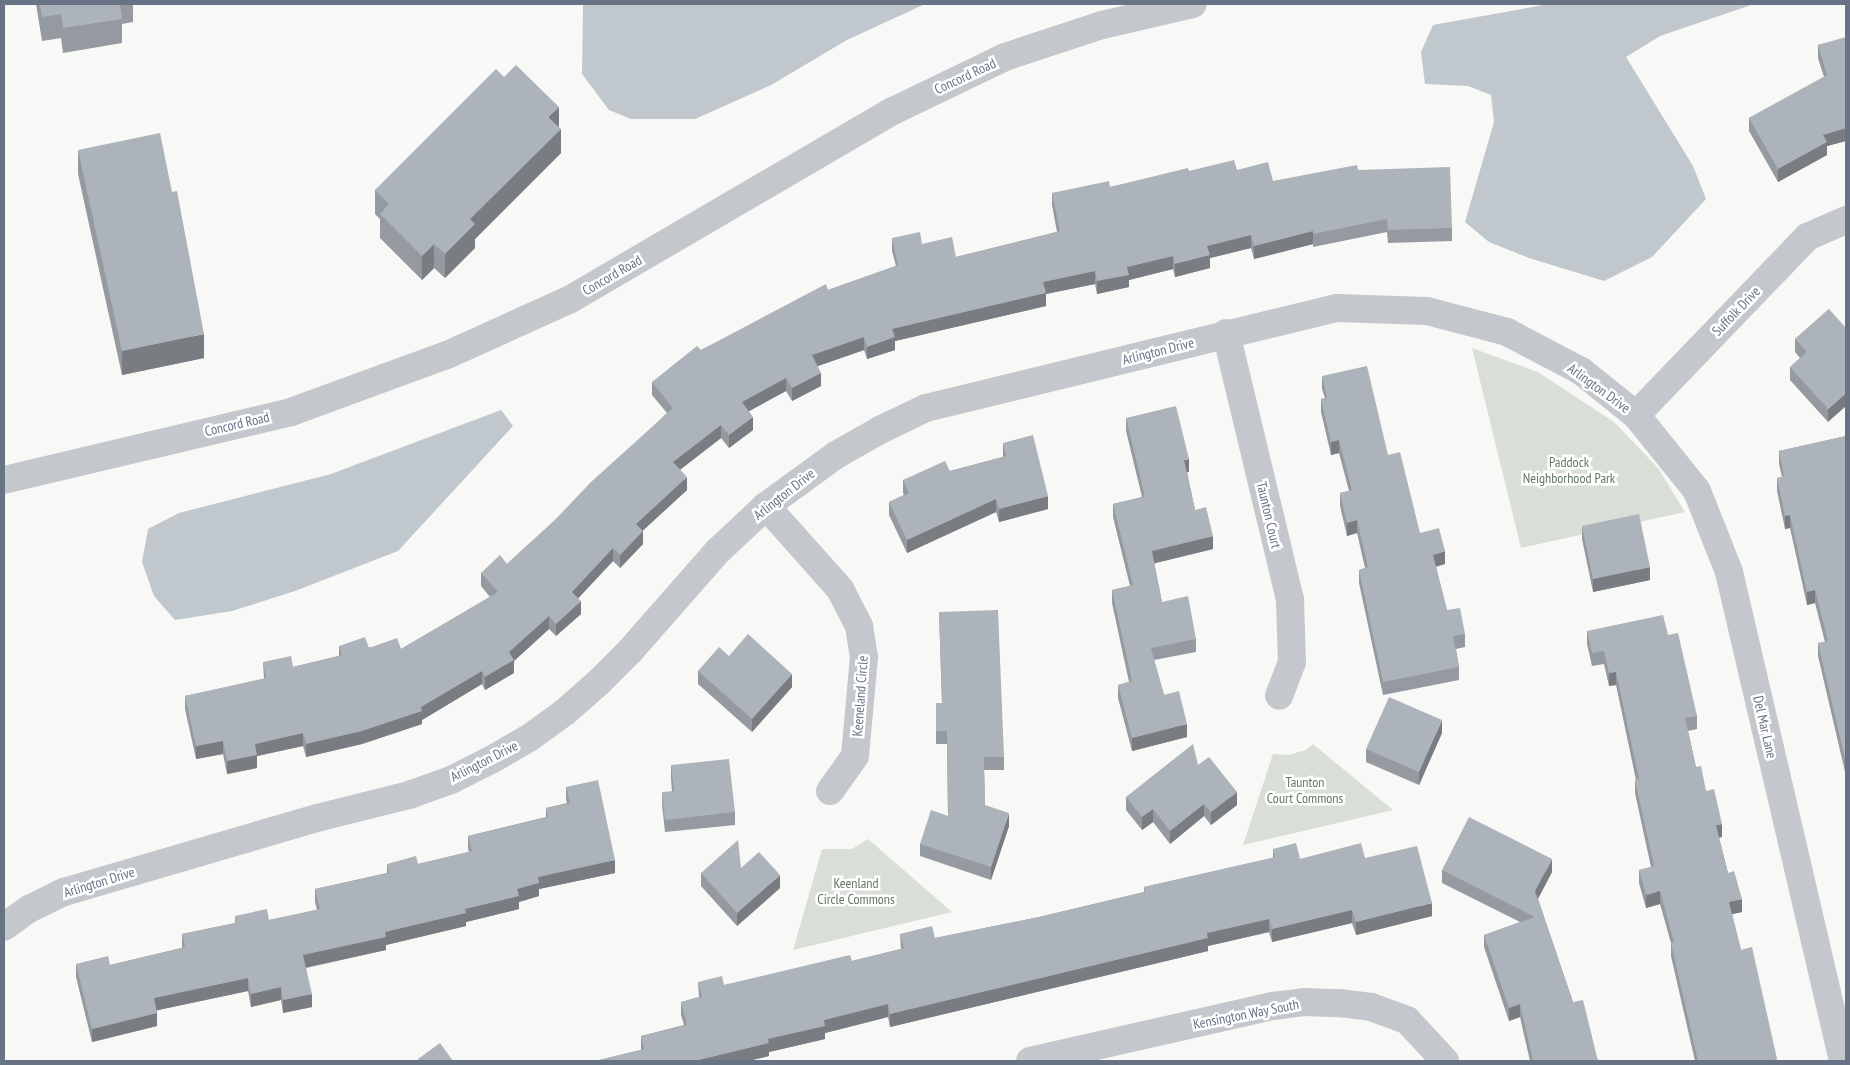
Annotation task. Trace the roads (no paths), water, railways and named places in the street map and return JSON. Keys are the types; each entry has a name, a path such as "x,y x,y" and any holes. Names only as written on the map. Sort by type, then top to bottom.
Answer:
{"street":[{"name":"Concord Road","path":"4,480 291,412 447,355 569,300 893,110 1005,58 1102,24 1193,4"},
{"name":"Suffolk Drive","path":"1636,415 1807,237 1846,220"},
{"name":"Arlington Drive","path":"4,927 29,909 64,892 317,818 409,796 451,780 490,760 529,738 558,717 599,682 718,551 766,506 836,455 880,430 926,408 1337,308 1427,311 1507,332 1581,371 1636,415"},
{"name":"Taunton Court","path":"1226,334 1290,600 1292,662 1279,696"},
{"name":"Del Mar Lane","path":"1636,415 1697,491 1730,572 1842,1061"},
{"name":"Keeneland Circle","path":"766,506 840,589 859,626 864,656 856,756 830,791"},
{"name":"Kensington Way South","path":"1030,1061 1273,1006 1304,1002 1340,1003 1371,1007 1407,1020 1445,1061"}],"park label":[{"name":"Paddock Neighborhood Park","path":"1569,470"},
{"name":"Taunton Court Commons","path":"1305,790"},
{"name":"Keenland Circle Commons","path":"856,892"}]}
